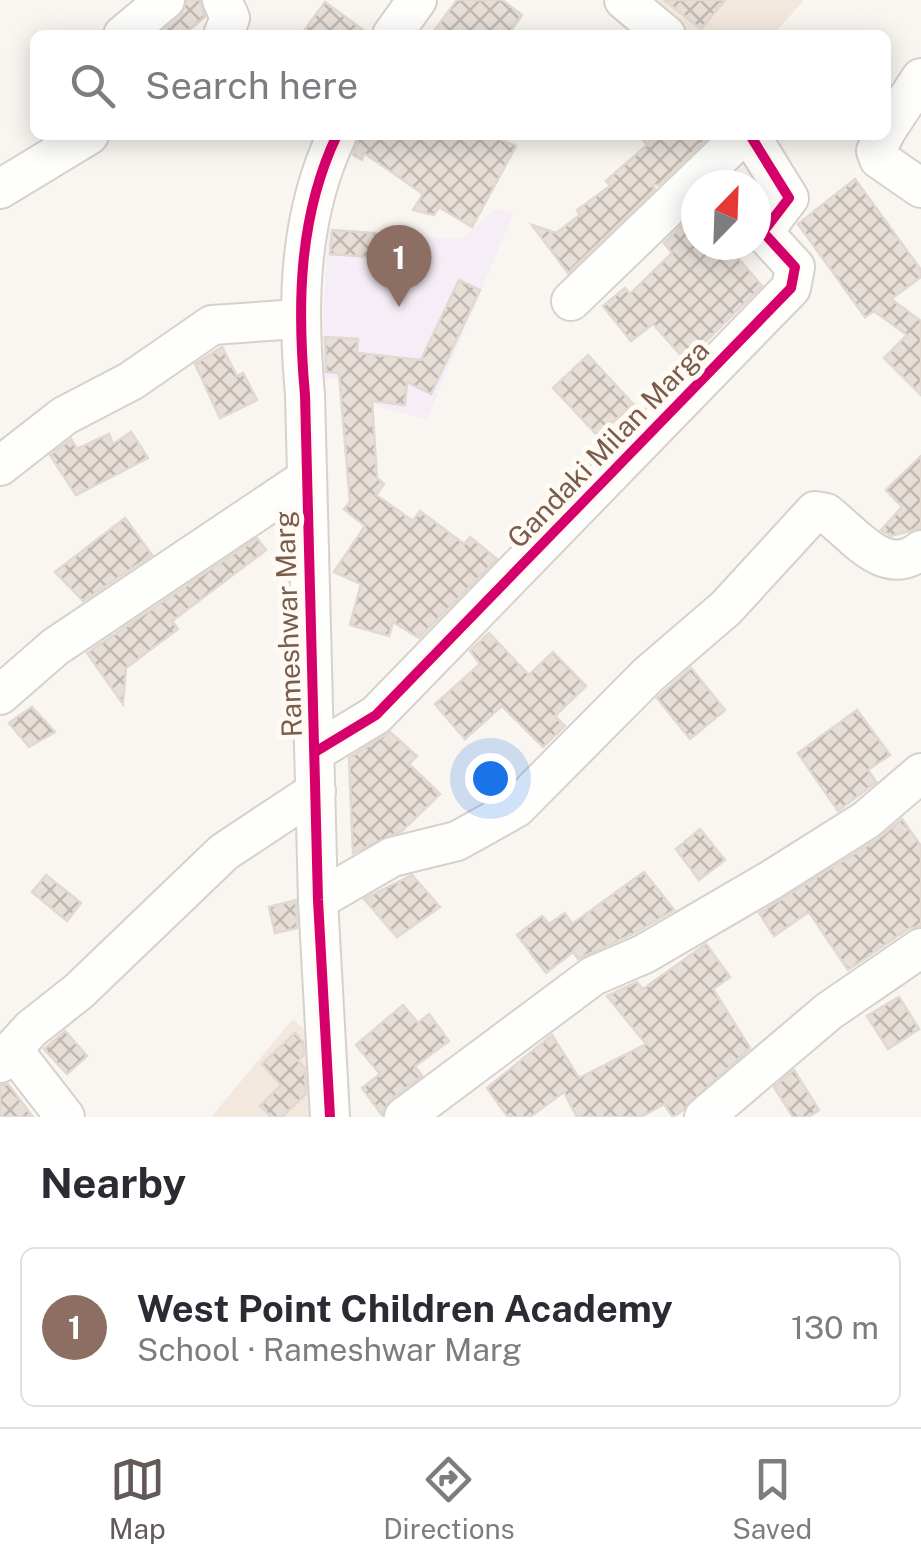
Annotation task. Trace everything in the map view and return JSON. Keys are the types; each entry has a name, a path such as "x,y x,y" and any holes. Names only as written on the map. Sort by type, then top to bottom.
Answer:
{"street":[{"path":"129,30 165,0"},
{"path":"222,0 230,18 224,30"},
{"path":"396,30 417,0"},
{"path":"624,0 660,30"},
{"path":"891,124 921,78"},
{"path":"0,190 81,140"},
{"name":"Rameshwar Marg","path":"330,1117 318,900 307,478 298,319 305,238 335,140"},
{"path":"570,301 737,140"},
{"name":"Gandaki Milan Marga","path":"314,752 376,715 791,288 795,267 763,232 789,198 753,140"},
{"path":"882,140 876,151 879,159 921,188"},
{"path":"0,466 64,416 131,381 212,325 298,319"},
{"path":"0,695 55,647 307,478"},
{"path":"318,900 392,857 458,841 516,808 648,675 726,608 815,511 826,513 877,555 894,562 906,562 921,550"},
{"path":"404,1117 592,976 644,954 771,880 866,820 921,774"},
{"path":"65,1117 6,1056 224,852 316,791"},
{"path":"704,1117 829,1011 921,948"}],"shaded area":[{"path":"633,0 804,0 777,30 668,30"},
{"path":"494,209 514,212 427,419 374,406 371,375 320,380 328,230 463,239"},
{"path":"293,1019 315,1038 325,1117 211,1117"}],"building":[{"path":"187,0 200,0 205,17 189,30 164,30 180,17"},
{"path":"457,0 502,0 522,15 512,30 435,30"},
{"path":"664,0 725,0 701,29"},
{"path":"325,2 363,30 305,30"},
{"path":"358,140 502,140 516,146 472,227 439,207 434,215 413,210 423,194 364,153 362,160 353,155"},
{"path":"643,140 706,140 659,185 652,185 655,189 568,273 532,225 556,233 580,215 577,210 610,186 606,181 647,145"},
{"path":"855,179 921,270 921,277 891,299 921,321 921,395 884,358 907,335 874,311 865,317 798,224"},
{"path":"681,226 681,260 740,260 762,286 686,361 653,324 631,341 603,306 625,288 630,294 672,253 664,243"},
{"path":"332,230 400,235 398,259 330,254"},
{"path":"459,280 480,290 431,394 407,382 405,405 372,401 377,478 384,484 376,495 413,521 420,511 464,544 470,537 497,559 419,638 393,622 389,636 350,625 361,584 334,572 365,526 344,509 350,502 339,373 326,372 325,337 358,339 357,353 421,360"},
{"path":"222,347 237,376 243,373 257,400 220,418 195,364"},
{"path":"588,355 633,404 598,436 553,388"},
{"path":"131,432 148,458 76,495 50,455 71,439 77,449 109,434 113,444"},
{"path":"921,456 921,528 891,536 881,530 902,507 886,490"},
{"path":"125,518 152,555 83,601 55,572"},
{"path":"257,538 266,550 172,621 178,629 126,668 123,704 87,653"},
{"path":"489,633 529,675 553,652 586,686 555,716 565,726 543,747 502,706 465,739 435,704 480,664 470,651"},
{"path":"691,668 725,710 690,739 657,698"},
{"path":"32,707 55,732 29,747 9,723"},
{"path":"857,710 890,755 868,770 876,782 838,811 798,753"},
{"path":"390,732 417,756 409,764 440,794 402,831 353,853 349,758"},
{"path":"902,819 921,846 921,926 908,929 848,970 809,912 774,936 759,913 878,839"},
{"path":"700,829 725,860 699,880 676,849"},
{"path":"644,872 674,910 633,934 578,959 573,952 546,973 517,935 542,916 549,924 565,913 572,924"},
{"path":"46,875 81,903 67,921 32,892"},
{"path":"412,875 440,907 397,937 364,899"},
{"path":"296,900 297,928 275,933 269,907"},
{"path":"706,944 730,977 713,989 750,1048 683,1110 673,1117 664,1104 641,1117 577,1117 564,1092 530,1117 508,1117 487,1088 552,1035 579,1078 646,1044 607,996 637,982 643,989"},
{"path":"899,997 919,1029 888,1049 867,1016"},
{"path":"403,1005 418,1023 429,1014 449,1041 415,1066 422,1076 390,1100 382,1115 362,1088 380,1074 356,1045"},
{"path":"65,1031 87,1056 67,1074 44,1049"},
{"path":"295,1033 303,1042 304,1055 298,1061 305,1068 306,1094 282,1117 271,1117 260,1106 281,1085 262,1064"},
{"path":"794,1070 819,1110 808,1117 793,1117 774,1087"},
{"path":"8,1084 33,1117 0,1117 0,1085"}],"cycle path":[{"path":"330,1117 318,900 301,295 314,198 335,140"},
{"path":"315,752 376,715 791,288 795,267 763,232 789,198 753,140"}],"place":[{"name":"West Point Children Academy","path":"399,307"}]}
